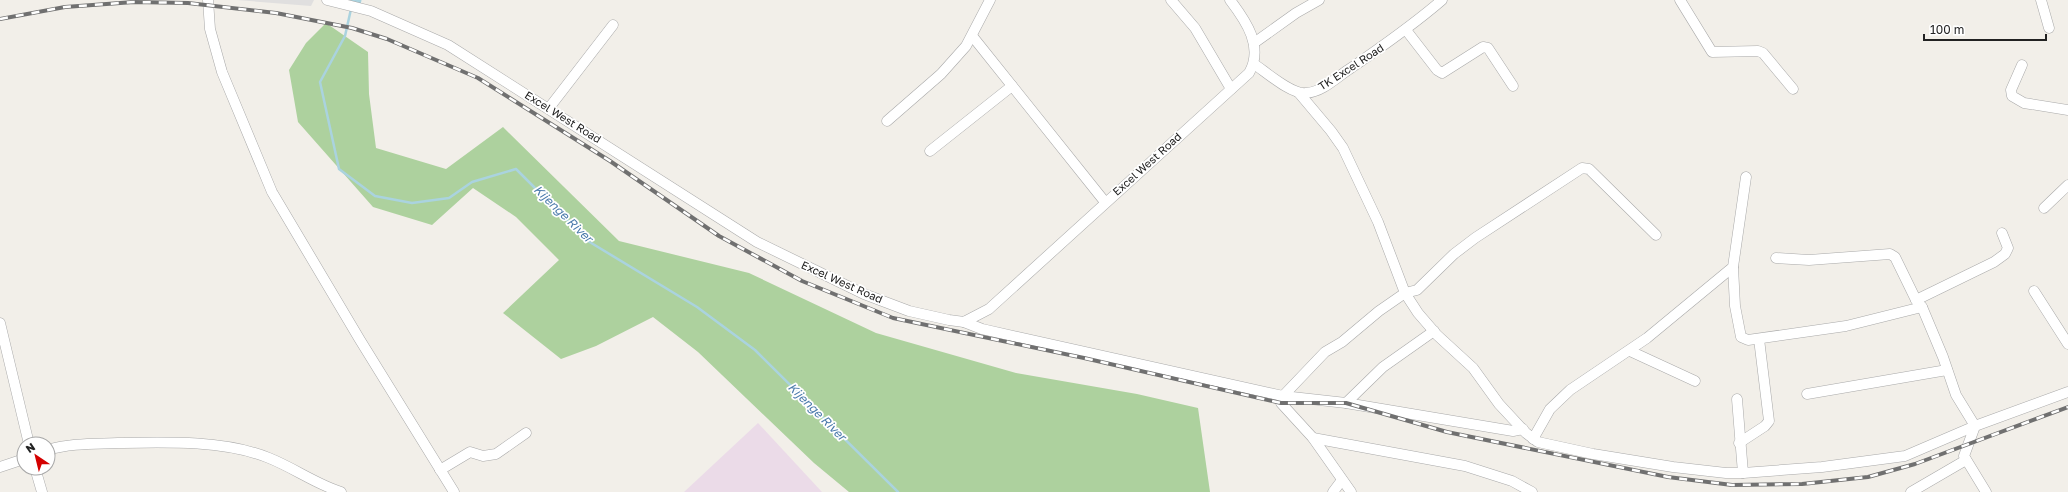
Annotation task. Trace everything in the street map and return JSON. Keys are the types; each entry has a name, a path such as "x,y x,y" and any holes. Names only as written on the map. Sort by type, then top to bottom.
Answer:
{"street":[{"path":"208,0 210,29 222,72 272,192 454,492"},
{"name":"Excel West Road","path":"327,0 371,11 448,45 770,248 864,294 909,311 964,322 989,309 1105,202 1232,89 1248,73 1254,64"},
{"path":"887,121 941,74 972,37 990,0"},
{"path":"1171,0 1195,28 1232,89"},
{"path":"1230,0 1245,22 1254,43 1256,52 1254,64 1299,93 1331,131 1342,148 1381,229 1405,293 1418,313 1434,331 1473,368 1499,404 1533,439 1559,448 1673,467 1743,473 1835,465 1905,456 1975,426 2068,392"},
{"path":"1254,43 1300,4 1319,0"},
{"name":"TK Excel Road","path":"1299,93 1310,92 1332,82 1406,30 1442,0"},
{"path":"1680,0 1712,52 1758,51 1763,53 1793,89"},
{"path":"2041,0 2049,28"},
{"path":"549,108 613,25"},
{"path":"1406,30 1437,70 1442,73 1483,47 1488,48 1513,86"},
{"path":"972,37 1105,202"},
{"path":"2022,65 2011,90 2012,96 2024,103 2068,110"},
{"path":"930,151 1012,86"},
{"path":"1282,400 1325,352 1342,342 1379,311 1405,293 1417,290 1454,254 1475,238 1582,168 1589,169 1656,235"},
{"path":"1746,177 1733,267 1735,306 1740,334 1744,339 1759,339 1846,326 1919,303 1994,262 2005,254 2008,245 2002,233"},
{"path":"2044,208 2068,185"},
{"path":"1776,258 1809,260 1893,254 1919,303 1956,395 1975,426"},
{"path":"1533,439 1550,409 1570,390 1630,351 1733,267"},
{"path":"2034,291 2068,344"},
{"path":"964,322 982,329 1282,400 1346,403 1513,431 1523,429"},
{"path":"0,323 27,436"},
{"path":"1346,403 1383,367 1434,331"},
{"path":"1739,443 1765,426 1769,421 1759,339"},
{"path":"1630,351 1695,381"},
{"path":"1807,394 1947,370"},
{"path":"1737,399 1739,443 1743,473"},
{"path":"1282,400 1313,438 1351,492"},
{"path":"1975,426 1964,452 1966,460 1986,492"},
{"path":"440,470 470,452 483,456 496,454 526,433"},
{"path":"1313,438 1465,466 1512,481 1532,492"},
{"path":"56,448 61,446 135,443 198,444 232,448 269,458 326,487 341,492"},
{"path":"1911,492 1966,460"},
{"path":"0,467 16,462"},
{"path":"37,476 42,492"},
{"path":"1333,492 1342,480"}],"shaded area":[{"path":"237,0 314,0 311,6"},
{"path":"758,423 822,492 684,492"}],"green space":[{"path":"326,23 368,52 369,94 376,148 446,169 503,127 619,241 749,273 876,333 1016,373 1137,394 1198,408 1210,492 849,492 814,463 698,352 653,317 596,346 561,359 503,313 559,260 516,217 473,188 432,225 373,207 298,122 289,70 306,43"}],"waterway":[{"name":"Kijenge River","path":"351,9 345,36 320,82 339,169 375,196 412,203 449,198 472,182 516,169 588,241 697,307 755,350 898,492"}],"railway":[{"path":"0,19 65,7 134,2 188,3 276,13 352,28 387,39 478,78 610,161 719,236 802,281 893,318 1084,358 1281,403 1346,403 1447,432 1668,477 1732,485 1802,484 1868,477 1915,464 2068,407"}]}
